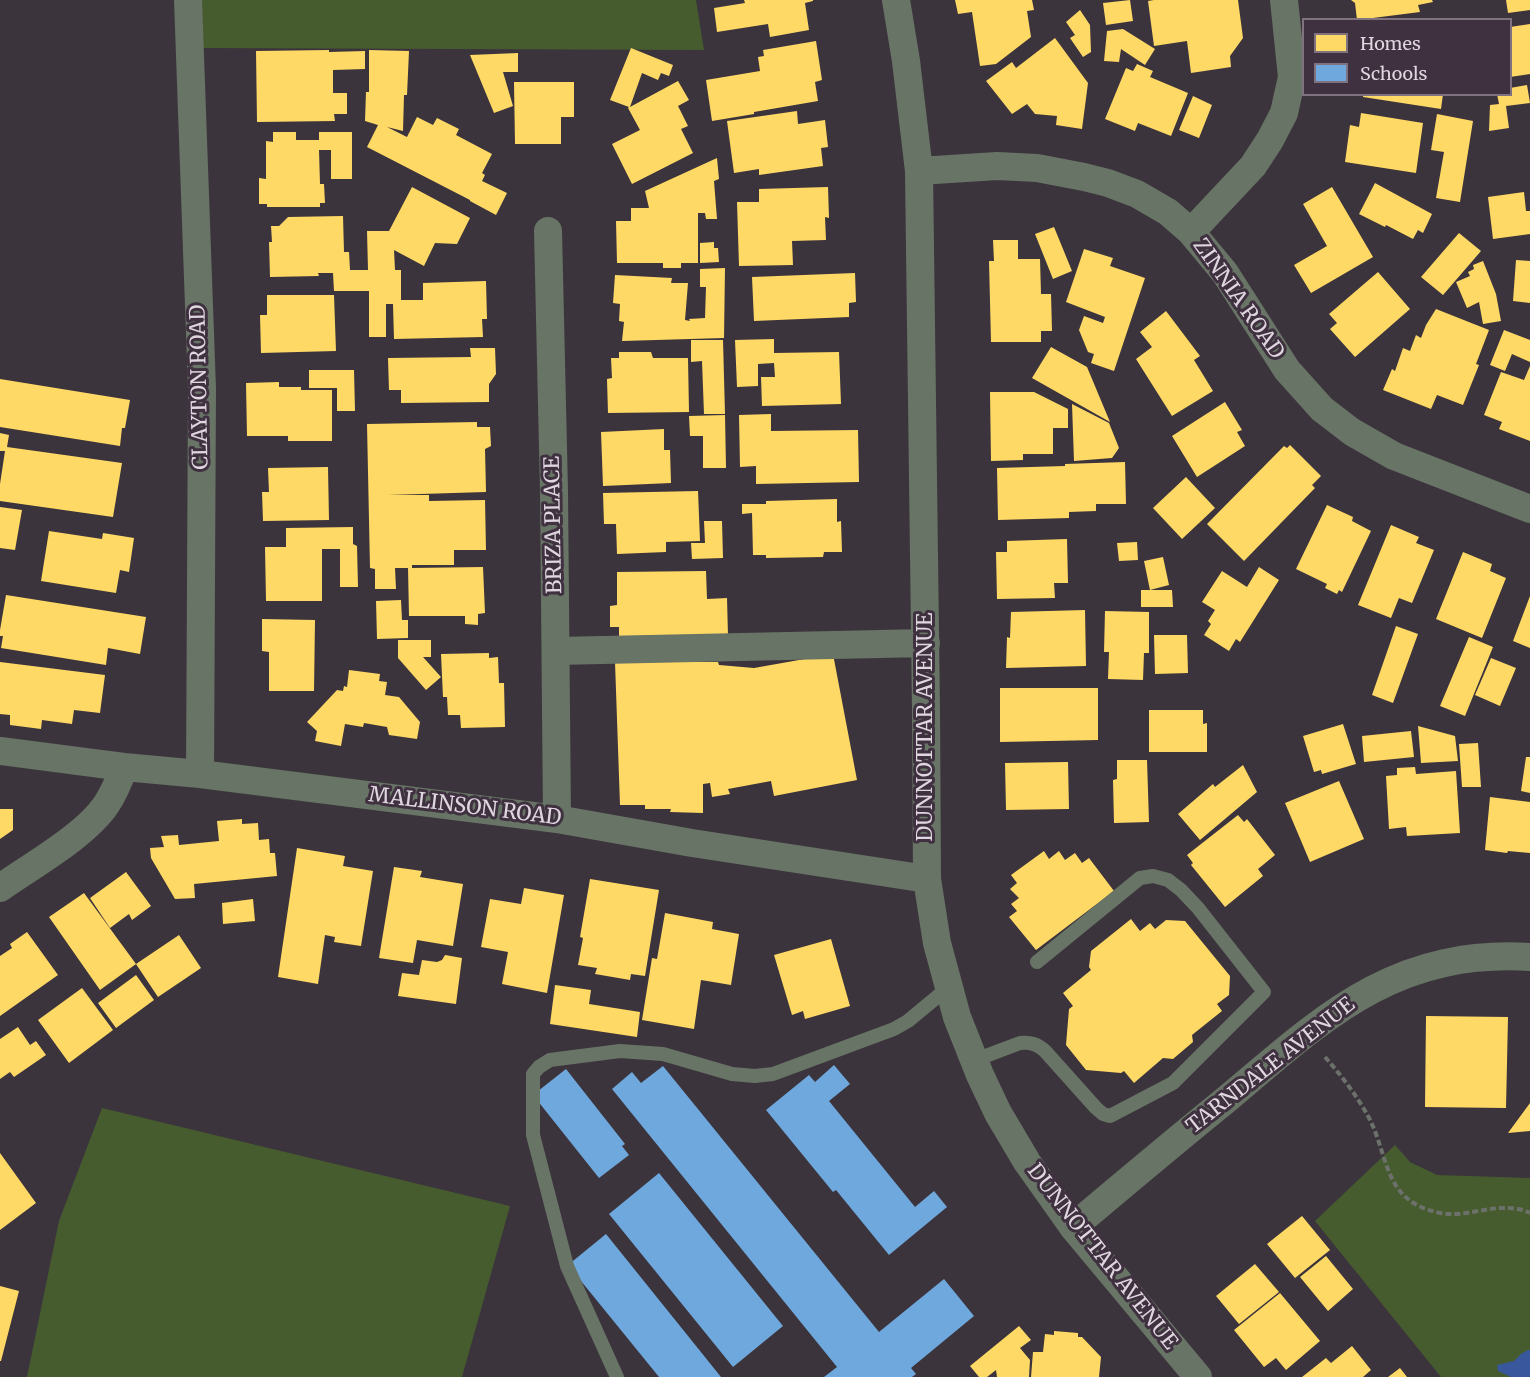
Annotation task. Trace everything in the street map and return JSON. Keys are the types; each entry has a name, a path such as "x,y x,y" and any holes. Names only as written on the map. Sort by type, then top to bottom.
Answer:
{"street":[{"name":"CLAYTON ROAD","path":"188,0 202,389 200,774"},
{"name":"DUNNOTTAR AVENUE","path":"896,0 919,171 927,879 937,943 957,1017 998,1113 1015,1143 1073,1227 1198,1377"},
{"path":"1191,232 1253,166 1284,113 1292,77 1284,0"},
{"name":"ZINNIA ROAD","path":"919,171 997,166 1037,168 1108,183 1137,194 1168,212 1191,232 1225,273 1287,370 1322,409 1352,432 1394,456 1530,509"},
{"name":"BRIZA PLACE","path":"548,231 554,491 557,819"},
{"path":"555,651 926,643"},
{"name":"MALLINSON ROAD","path":"0,751 557,819 692,843 927,879"},
{"path":"0,888 90,823 105,807 124,767"},
{"name":"TARNDALE AVENUE","path":"1073,1227 1304,1035 1350,1001 1412,971 1463,959 1530,957"}],"lane":[{"path":"975,1060 1020,1043 1037,1044 1096,1108 1110,1116 1173,1083 1264,992 1198,908 1168,880 1154,876 1140,878 1037,962"},
{"path":"617,1377 567,1266 533,1135 533,1074 550,1060 620,1051 663,1054 732,1074 755,1076 773,1074 894,1029 908,1021 949,987"}],"path":[{"path":"1304,1035 1336,1069 1367,1114 1378,1136 1391,1179 1403,1195 1417,1206 1440,1213 1459,1215 1501,1208 1530,1213"}],"green space":[{"path":"199,0 696,0 704,50 202,48"},
{"path":"102,1108 510,1206 462,1377 27,1377 59,1221"},
{"path":"1395,1145 1410,1162 1437,1175 1530,1178 1530,1377 1441,1377 1315,1221"}],"water":[{"path":"1530,1350 1530,1377 1511,1377 1498,1371 1497,1365 1514,1361"}],"building: Homes":[{"path":"744,0 813,0 805,3 809,30 770,37 768,24 717,32 714,8 745,3"},
{"path":"955,0 1032,0 1034,10 1027,11 1031,37 996,64 980,66 972,12 958,14"},
{"path":"1130,0 1133,21 1106,25 1103,3"},
{"path":"1238,0 1243,38 1230,56 1231,67 1191,73 1187,41 1154,46 1148,1"},
{"path":"1351,0 1432,0 1433,2 1418,5 1420,12 1373,18 1357,18 1355,3"},
{"path":"1506,0 1530,0 1530,10 1508,13"},
{"path":"1080,10 1090,25 1091,52 1083,57 1070,38 1075,35 1066,22"},
{"path":"1530,24 1530,74 1512,77 1512,27"},
{"path":"1123,29 1155,49 1145,65 1121,49 1119,62 1104,61 1107,31"},
{"path":"1055,38 1088,83 1082,129 1056,125 1057,116 1035,114 1027,104 1012,114 986,81 1012,62 1016,68"},
{"path":"816,41 822,80 815,82 818,101 712,121 706,80 760,71 758,57 764,56 763,50"},
{"path":"631,48 673,65 669,76 661,73 658,80 642,73 630,107 678,81 689,100 678,106 688,126 681,129 693,153 632,184 612,144 640,130 629,107 610,100"},
{"path":"329,50 329,52 365,51 365,69 333,70 333,93 347,93 347,114 334,114 335,121 257,122 256,51"},
{"path":"369,50 409,51 403,131 387,127 407,137 417,117 433,125 437,118 459,129 456,135 492,154 482,173 485,175 482,181 507,193 496,215 367,147 378,125 365,121 366,92 369,92"},
{"path":"518,53 518,72 503,72 513,106 494,113 470,55"},
{"path":"1137,64 1153,71 1150,77 1188,93 1171,136 1138,123 1135,131 1105,119 1126,68 1133,71"},
{"path":"514,82 574,82 574,117 561,117 561,144 515,144"},
{"path":"1527,85 1530,103 1506,106 1509,128 1489,131 1490,105 1499,104 1497,96 1512,96 1512,88"},
{"path":"1193,96 1212,105 1199,138 1179,130"},
{"path":"1363,96 1443,96 1441,109"},
{"path":"797,111 798,124 825,120 828,147 821,148 823,166 759,175 759,169 734,173 727,121"},
{"path":"1361,113 1423,123 1416,173 1345,162 1350,125 1359,127"},
{"path":"1437,114 1473,121 1460,202 1436,198 1444,152 1431,150"},
{"path":"273,132 296,132 296,140 319,140 319,132 352,132 352,179 331,179 331,150 319,150 320,184 324,184 325,203 320,203 320,207 267,207 267,204 259,204 259,178 266,179 266,141 273,142"},
{"path":"717,158 719,179 714,181 717,219 706,219 705,213 698,213 698,263 681,263 681,268 663,268 663,263 617,263 616,221 631,221 631,208 649,208 645,191"},
{"path":"1375,183 1432,214 1423,233 1418,230 1413,239 1359,214"},
{"path":"412,187 470,218 457,244 435,243 424,266 394,250 395,270 401,270 401,300 423,300 423,283 486,281 487,319 482,319 483,337 394,339 393,304 386,304 386,337 369,337 369,291 334,291 333,273 318,273 319,276 270,277 271,226 279,226 288,217 343,216 344,252 349,252 350,270 368,270 367,231 389,231"},
{"path":"828,187 829,218 825,217 826,240 792,241 793,265 739,266 737,202 759,202 759,189"},
{"path":"1332,187 1373,257 1311,293 1294,265 1327,246 1303,204"},
{"path":"1524,192 1526,211 1530,211 1530,234 1493,239 1488,197"},
{"path":"1054,227 1072,271 1053,279 1035,234"},
{"path":"1459,233 1481,251 1443,295 1421,277"},
{"path":"993,240 1018,240 1018,259 1040,259 1041,294 1051,294 1052,331 1041,331 1041,342 991,342 989,261 994,261"},
{"path":"714,242 714,248 718,248 719,262 700,263 700,243"},
{"path":"1084,249 1113,258 1110,266 1145,278 1114,371 1091,363 1094,354 1088,352 1079,330 1084,316 1103,323 1105,317 1066,302"},
{"path":"1516,260 1530,261 1530,303 1513,301"},
{"path":"1483,261 1496,294 1501,321 1483,324 1479,302 1467,308 1456,282 1470,276 1468,272 1474,269 1473,265"},
{"path":"725,268 724,338 622,341 624,322 619,321 620,304 613,303 615,275 672,278 671,283 688,283 685,320 690,321 689,319 705,318 706,287 700,287 700,269"},
{"path":"1378,272 1410,309 1355,357 1330,329 1337,323 1329,314"},
{"path":"855,273 856,302 849,303 849,317 754,321 752,277"},
{"path":"267,295 334,295 336,351 261,353 260,315 267,315"},
{"path":"1436,309 1489,330 1476,364 1479,365 1463,405 1437,395 1431,409 1383,390 1392,369 1395,371 1403,348 1410,351 1416,335 1421,338"},
{"path":"1166,311 1200,356 1194,360 1213,391 1172,416 1136,359 1152,347 1140,332"},
{"path":"1504,330 1530,340 1530,362 1512,354 1505,371 1490,365"},
{"path":"774,339 774,353 839,352 841,404 762,406 761,377 775,377 774,363 758,364 758,386 737,387 735,340"},
{"path":"691,340 723,340 725,414 704,414 702,361 691,362"},
{"path":"1051,347 1087,367 1110,422 1032,378"},
{"path":"470,348 495,348 496,374 489,384 489,402 401,403 401,390 389,390 388,358 471,357"},
{"path":"619,352 651,352 653,358 688,358 689,412 608,413 607,379 612,378 611,358 619,358"},
{"path":"1530,366 1530,441 1499,429 1502,422 1484,415 1501,372 1524,380"},
{"path":"309,370 354,370 355,411 337,411 337,388 309,388"},
{"path":"0,379 130,400 125,428 122,428 120,446 0,427"},
{"path":"279,382 279,387 332,390 332,441 288,441 288,436 247,436 246,383"},
{"path":"990,392 1034,392 1068,409 1068,428 1053,428 1053,454 1023,454 1023,460 991,461"},
{"path":"1225,402 1242,430 1237,432 1245,446 1197,477 1172,436"},
{"path":"1072,404 1109,423 1119,448 1112,458 1074,461"},
{"path":"771,414 771,431 858,430 859,482 756,484 756,466 740,467 739,415"},
{"path":"725,415 726,468 703,468 703,436 690,436 689,416"},
{"path":"477,422 477,427 490,427 491,446 485,449 486,492 388,495 429,495 429,501 485,500 486,550 454,550 454,565 412,565 412,568 483,567 485,613 478,614 478,625 465,624 465,616 409,616 408,568 395,568 396,589 375,589 375,569 370,568 367,424"},
{"path":"664,429 664,450 670,450 671,483 603,486 601,432"},
{"path":"0,433 9,435 7,447 122,463 113,517 0,501 5,451 0,451"},
{"path":"1290,445 1321,476 1312,485 1315,488 1244,561 1207,524 1284,446 1287,448"},
{"path":"1125,462 1126,504 1096,504 1096,511 1069,512 1069,518 998,520 997,468"},
{"path":"328,467 329,520 263,521 262,492 269,492 268,468"},
{"path":"1186,477 1215,508 1182,539 1153,508"},
{"path":"698,491 700,541 666,542 666,552 617,554 616,524 604,524 603,493"},
{"path":"837,499 837,522 841,521 842,552 824,552 823,557 766,558 766,555 753,555 752,513 742,514 742,504"},
{"path":"1327,505 1353,517 1352,521 1371,531 1342,592 1339,590 1337,594 1325,588 1327,584 1296,569"},
{"path":"0,507 22,510 15,550 0,548"},
{"path":"704,521 722,521 723,558 692,559 691,543 705,543"},
{"path":"1391,525 1419,537 1416,543 1434,550 1412,603 1399,598 1391,618 1358,605"},
{"path":"353,527 353,544 357,546 358,587 340,587 340,549 322,549 322,601 266,601 265,547 286,547 286,528"},
{"path":"49,531 102,539 103,533 134,538 129,572 120,570 116,593 41,581"},
{"path":"1067,539 1068,583 1054,583 1055,598 997,599 996,552 1007,552 1007,541"},
{"path":"1137,542 1138,560 1119,561 1117,543"},
{"path":"1463,552 1492,564 1490,571 1506,578 1482,638 1436,619"},
{"path":"1163,557 1169,585 1150,590 1144,561"},
{"path":"1259,567 1279,580 1240,642 1236,639 1229,651 1204,635 1211,624 1208,621 1215,610 1202,602 1222,571 1247,587"},
{"path":"706,571 707,599 727,598 728,636 619,638 619,627 610,627 610,606 617,605 617,572"},
{"path":"1141,590 1172,590 1173,607 1141,607"},
{"path":"6,595 146,617 140,654 108,648 106,665 1,648 3,636 0,636 0,630"},
{"path":"1530,596 1530,648 1513,641"},
{"path":"401,600 402,620 408,620 408,638 377,639 376,601"},
{"path":"1085,610 1086,666 1006,668 1011,612"},
{"path":"1105,611 1149,612 1149,653 1144,653 1143,680 1108,679 1109,652 1104,652"},
{"path":"262,619 315,620 314,691 269,691 269,652 262,651"},
{"path":"1396,626 1418,634 1393,703 1372,695"},
{"path":"1154,635 1187,635 1188,673 1155,674"},
{"path":"1469,637 1493,647 1465,716 1440,706"},
{"path":"398,640 431,640 431,657 423,657 441,677 426,690 398,658"},
{"path":"489,653 489,658 498,657 499,683 504,683 505,727 461,728 460,715 448,715 447,697 443,697 441,654"},
{"path":"833,654 857,780 774,796 771,781 728,789 730,794 712,797 710,783 703,784 703,813 645,809 645,805 620,805 615,662 718,662 719,665 754,668"},
{"path":"1491,658 1516,668 1500,706 1475,695"},
{"path":"0,662 105,675 100,713 74,710 72,724 42,720 41,729 10,725 10,715 0,714"},
{"path":"349,670 380,674 379,681 387,682 385,695 399,697 420,722 417,739 389,735 387,727 364,723 363,727 345,724 341,746 315,741 317,731 307,722 337,690 343,691 344,686 347,687"},
{"path":"1000,688 1098,688 1098,740 1000,742"},
{"path":"1149,710 1203,710 1203,724 1207,723 1207,752 1149,752"},
{"path":"1343,724 1356,764 1322,774 1321,770 1314,772 1303,736"},
{"path":"1418,726 1455,736 1458,761 1421,763"},
{"path":"1411,731 1414,757 1364,762 1362,736"},
{"path":"1478,743 1481,787 1462,787 1459,744"},
{"path":"1526,757 1530,757 1530,793 1521,791"},
{"path":"1117,760 1147,760 1149,822 1114,823 1113,780 1117,779"},
{"path":"1068,762 1069,809 1006,810 1005,763"},
{"path":"1243,765 1257,792 1200,840 1178,814 1213,784 1215,787"},
{"path":"1415,767 1416,774 1456,771 1460,833 1407,836 1406,827 1389,829 1386,776 1397,775 1397,768"},
{"path":"1339,781 1364,839 1310,862 1285,803"},
{"path":"1490,797 1530,802 1530,853 1485,850"},
{"path":"0,809 13,809 13,830 0,839"},
{"path":"1238,815 1244,822 1247,819 1275,855 1258,869 1263,876 1225,907 1191,865 1193,863 1187,855"},
{"path":"242,819 242,824 258,823 259,840 269,839 270,853 275,853 277,876 194,884 195,898 175,899 151,858 150,848 164,847 161,836 178,835 179,845 219,841 217,821"},
{"path":"297,848 345,856 343,866 373,871 361,946 334,942 335,937 325,935 318,984 278,977"},
{"path":"1044,851 1049,859 1059,851 1065,860 1075,853 1082,863 1089,858 1114,891 1036,950 1009,917 1017,911 1011,904 1019,898 1010,889 1017,883 1011,875"},
{"path":"394,867 422,871 420,877 463,884 453,946 417,940 413,963 379,958"},
{"path":"126,872 151,906 132,920 129,914 110,928 90,898"},
{"path":"590,879 659,890 645,976 631,974 630,980 595,974 597,968 578,965 583,938 580,937"},
{"path":"524,888 564,895 547,993 502,984 508,952 481,947 490,899 521,904"},
{"path":"84,893 136,964 100,990 49,917"},
{"path":"253,899 255,921 223,924 222,903"},
{"path":"665,913 713,922 712,929 739,934 731,985 701,980 694,1029 642,1020 652,958 657,959"},
{"path":"1131,919 1140,931 1150,923 1155,929 1166,920 1185,921 1230,976 1229,995 1217,1004 1222,1011 1192,1035 1193,1042 1173,1059 1163,1058 1134,1083 1124,1071 1121,1073 1086,1070 1066,1045 1069,1009 1073,1006 1063,993 1091,970 1089,967 1091,951"},
{"path":"27,932 58,975 0,1016 0,956 12,948 10,944"},
{"path":"179,935 201,968 158,997 136,964"},
{"path":"831,939 850,1006 805,1019 803,1011 792,1015 774,955"},
{"path":"445,955 462,958 456,1004 398,996 402,973 419,975 422,960 437,962"},
{"path":"136,975 154,1000 116,1028 98,1003"},
{"path":"555,985 591,990 589,1004 640,1012 637,1037 550,1024"},
{"path":"82,988 113,1030 69,1063 38,1020"},
{"path":"1426,1016 1508,1017 1506,1108 1425,1107"},
{"path":"18,1027 30,1045 36,1041 46,1055 14,1077 10,1072 0,1079 0,1039"},
{"path":"1530,1103 1530,1131 1508,1133"},
{"path":"0,1153 36,1203 0,1230"},
{"path":"1302,1216 1330,1250 1295,1278 1267,1244"},
{"path":"1326,1256 1353,1289 1328,1311 1300,1277"},
{"path":"1255,1264 1279,1292 1239,1324 1216,1296"},
{"path":"0,1286 19,1291 1,1361 0,1361"},
{"path":"1280,1293 1320,1341 1286,1370 1276,1358 1264,1367 1234,1330"},
{"path":"1019,1326 1031,1340 1020,1348 1030,1360 1029,1377 997,1377 996,1370 987,1377 979,1377 970,1366"},
{"path":"1054,1331 1078,1333 1078,1337 1082,1337 1101,1357 1099,1377 1031,1377 1033,1352 1043,1352 1045,1334 1054,1335"},
{"path":"1352,1346 1371,1370 1363,1377 1302,1377 1326,1358 1331,1363"},
{"path":"1400,1368 1407,1377 1388,1377"}],"building: Schools":[{"path":"834,1065 850,1084 829,1101 915,1207 934,1191 947,1207 889,1255 836,1190 833,1192 766,1110 809,1075 815,1082"},
{"path":"663,1066 879,1332 944,1279 974,1316 911,1368 916,1374 912,1377 824,1377 837,1367 612,1089 632,1072 641,1083"},
{"path":"566,1069 625,1144 622,1146 629,1155 599,1178 533,1095"},
{"path":"659,1173 783,1326 733,1367 609,1214"},
{"path":"606,1234 721,1377 659,1377 568,1265"}]}
